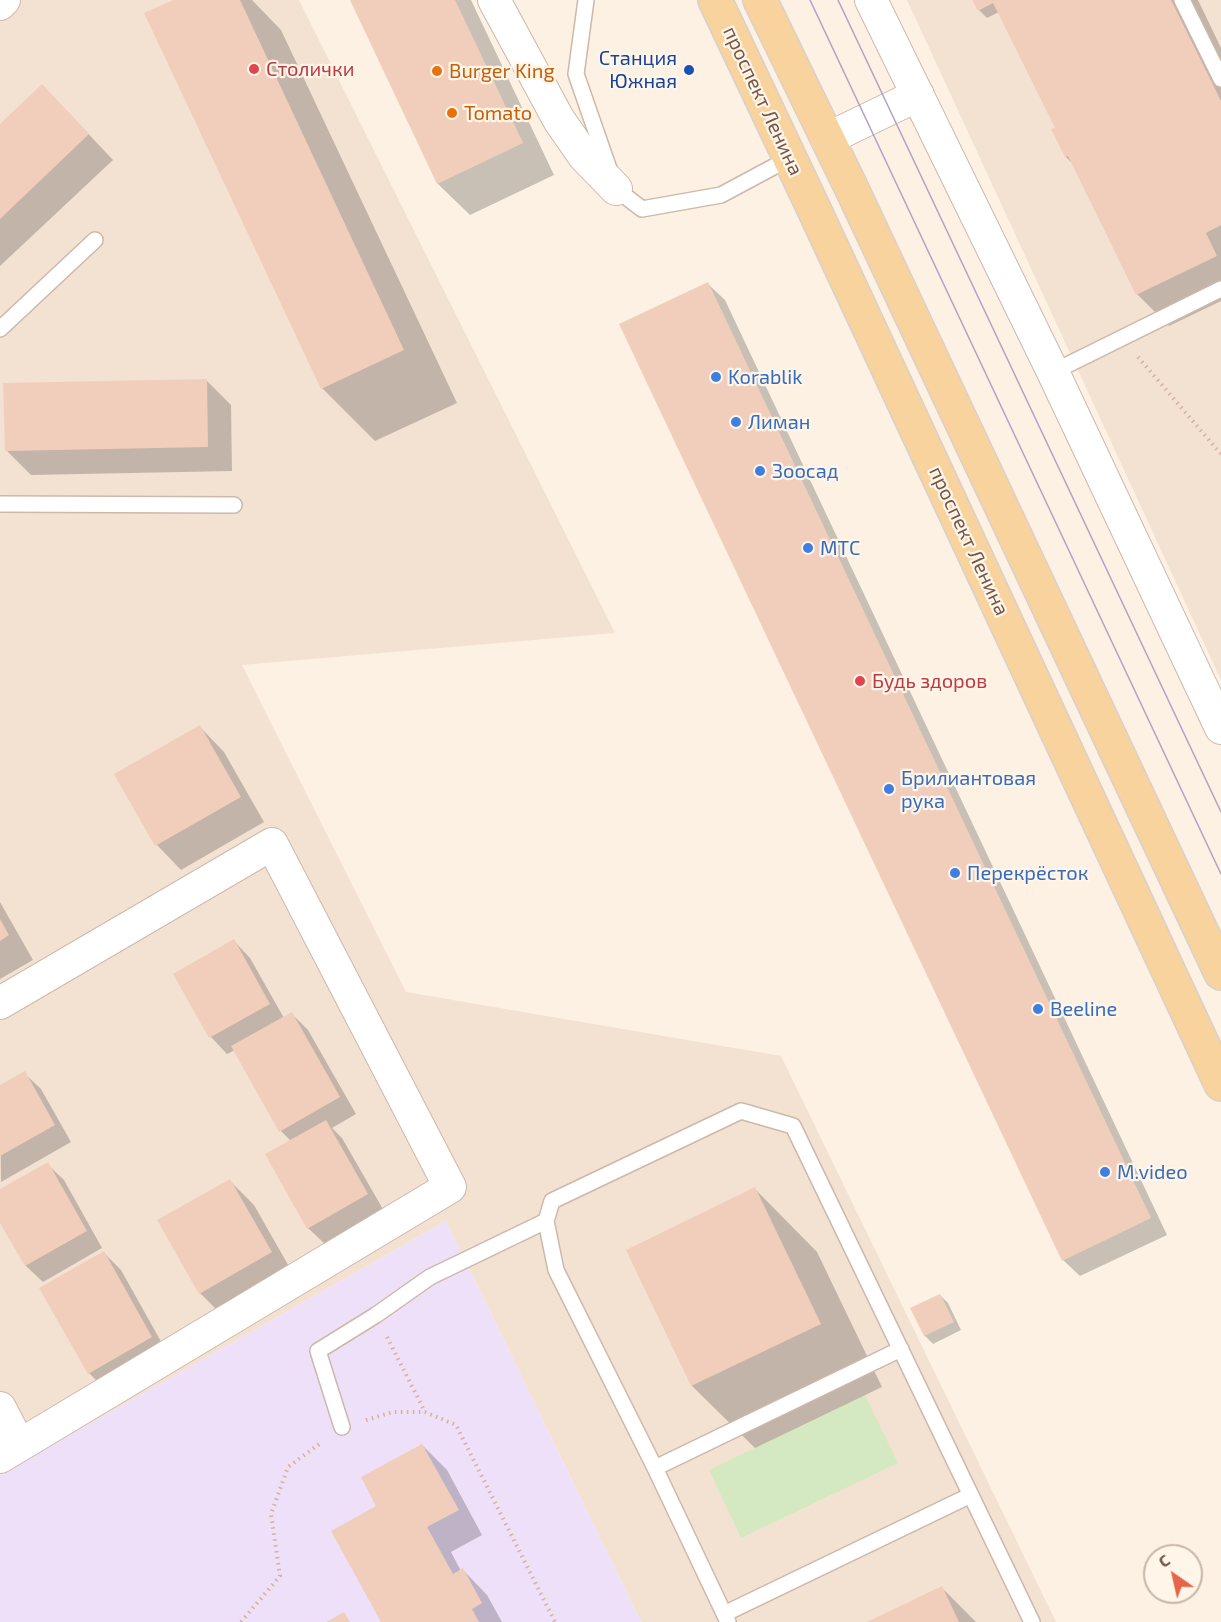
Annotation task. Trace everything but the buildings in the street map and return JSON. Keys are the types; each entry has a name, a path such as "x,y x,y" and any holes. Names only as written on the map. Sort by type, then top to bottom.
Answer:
{"main road":[{"name":"проспект Ленина","path":"715,0 1221,1084"},
{"name":"проспект Ленина","path":"760,0 850,185 1221,973"},
{"path":"790,158 826,139"}],"street":[{"path":"0,4 4,0"},
{"path":"494,0 559,120 584,156 616,189"},
{"path":"871,0 1053,372 1221,728"},
{"path":"826,139 918,95"},
{"path":"0,1004 272,844 450,1187 9,1451 0,1408"}],"lane":[{"path":"586,0 576,74 616,189 642,209 721,195 790,158"},
{"path":"1182,0 1221,78"},
{"path":"0,329 95,240"},
{"path":"1053,372 1221,289"},
{"path":"0,504 234,505"},
{"path":"971,1496 726,1618 655,1468 556,1270 546,1221 552,1201 741,1111 793,1126 1032,1622"},
{"path":"342,1427 318,1351 376,1315 430,1277 546,1221"},
{"path":"655,1468 901,1349"}],"path":[{"path":"1122,338 1221,454"},
{"path":"376,1315 425,1412"},
{"path":"241,1622 280,1576 271,1514 288,1467 342,1427 393,1412 425,1412 456,1425 555,1622"}],"shaded area":[{"path":"0,0 299,0 615,633 242,665 406,992 781,1056 1056,1622 641,1622 446,1221 0,1475"},
{"path":"907,0 1221,0 1221,680"},
{"path":"446,1221 641,1622 0,1622 0,1475"}],"green space":[{"path":"865,1395 898,1463 741,1538 709,1470"}],"tram line":[{"path":"810,0 1221,874"},
{"path":"838,0 1221,812"}],"place":[{"name":"Столички","path":"254,69"},
{"name":"Станция Южная","path":"689,70"},
{"name":"Burger King","path":"437,71"},
{"name":"Tomato","path":"452,113"},
{"name":"Korablik","path":"716,377"},
{"name":"Лиман","path":"736,422"},
{"name":"Зоосад","path":"760,471"},
{"name":"МТС","path":"808,548"},
{"name":"Будь здоров","path":"860,681"},
{"name":"Брилиантовая рука","path":"889,789"},
{"name":"Перекрёсток","path":"955,873"},
{"name":"Beeline","path":"1038,1009"},
{"name":"M.video","path":"1105,1172"}]}
